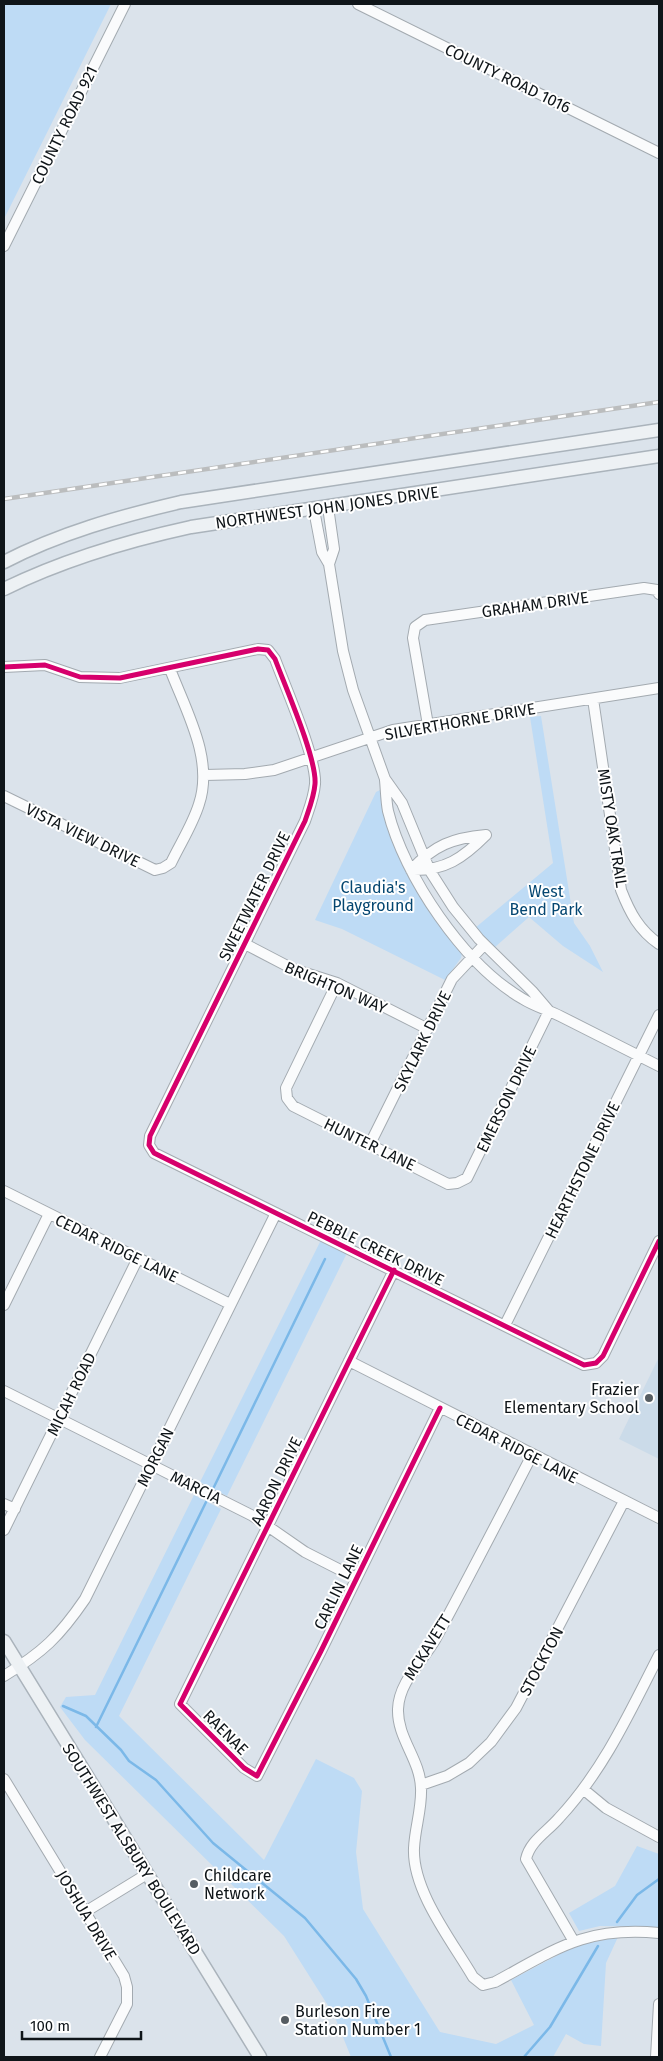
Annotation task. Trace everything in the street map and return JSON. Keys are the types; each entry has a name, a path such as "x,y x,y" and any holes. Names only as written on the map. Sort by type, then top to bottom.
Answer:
{"main road":[{"name":"NORTHWEST JOHN JONES DRIVE","path":"4,562 64,536 129,514 181,502 659,430"},
{"name":"NORTHWEST JOHN JONES DRIVE","path":"4,589 76,559 138,539 192,527 328,508 659,456"},
{"name":"SOUTHWEST ALSBURY BOULEVARD","path":"4,1641 260,2057"}],"street":[{"name":"COUNTY ROAD 921","path":"4,246 125,4"},
{"name":"COUNTY ROAD 1016","path":"358,4 659,153"},
{"path":"328,508 334,549 329,564"},
{"path":"314,510 322,552 329,564 343,651 353,690 385,779 388,809 397,838 411,870 440,917 472,956 513,992 659,1066"},
{"name":"GRAHAM DRIVE","path":"428,725 413,638 415,627 425,620 644,588 658,592"},
{"name":"SWEETWATER DRIVE","path":"149,1145 150,1136 305,821 312,801 315,782 311,759 275,659 268,650 258,649 170,669"},
{"path":"4,667 45,665 80,677 100,678 120,678 170,669 200,751 205,775"},
{"name":"SILVERTHORNE DRIVE","path":"205,775 245,774 274,770 394,730 659,688"},
{"name":"MISTY OAK TRAIL","path":"593,699 621,890 629,910 644,934 659,944"},
{"name":"VISTA VIEW DRIVE","path":"4,796 155,870 171,863 199,806 205,775"},
{"path":"385,779 402,803 430,871 454,907 484,945 532,991 549,1011"},
{"path":"486,835 467,854 430,871 411,870 424,856 459,838 486,835"},
{"name":"BRIGHTON WAY","path":"245,944 293,969 336,983 428,1029"},
{"name":"SKYLARK DRIVE","path":"370,1144 452,979 484,945"},
{"name":"HUNTER LANE","path":"336,983 286,1088 286,1098 293,1106 448,1184 458,1183"},
{"name":"EMERSON DRIVE","path":"458,1183 467,1178 549,1011"},
{"name":"HEARTHSTONE DRIVE","path":"505,1325 659,1015"},
{"name":"PEBBLE CREEK DRIVE","path":"149,1145 154,1153 584,1365 596,1363 602,1356 659,1241"},
{"name":"CEDAR RIDGE LANE","path":"4,1192 230,1304"},
{"name":"MORGAN","path":"4,1676 46,1647 65,1629 85,1599 276,1213"},
{"path":"4,1305 48,1214"},
{"name":"MICAH ROAD","path":"4,1530 138,1258"},
{"name":"AARON DRIVE","path":"180,1704 394,1270"},
{"name":"CEDAR RIDGE LANE","path":"349,1361 659,1518"},
{"name":"MARCIA","path":"4,1391 222,1500 268,1526 304,1552 356,1578"},
{"name":"CARLIN LANE","path":"257,1776 321,1651 440,1408"},
{"name":"MCKAVETT","path":"532,1455 434,1640 404,1685 398,1707 399,1729 418,1772 421,1785 421,1810 414,1848 417,1873 426,1897 473,1977 483,1985 495,1982 572,1940"},
{"name":"STOCKTON","path":"421,1785 448,1776 469,1763 491,1742 516,1708 624,1501"},
{"path":"4,1504 15,1509"},
{"path":"659,1655 603,1760 583,1789 559,1818 528,1849 526,1859 572,1940 626,1931 659,1933"},
{"name":"RAENAE","path":"180,1704 244,1768 257,1776"},
{"name":"JOSHUA DRIVE","path":"4,1779 124,1976 127,1987 127,2004 100,2057"},
{"path":"583,1789 606,1808 659,1837"},
{"path":"85,1912 147,1874"},
{"path":"656,2057 659,2031 659,2004"}],"shaded area":[{"name":"Frazier Elementary School","path":"659,1357 659,1459 619,1439"}],"green space":[{"path":"4,4 111,4 4,219"},
{"name":"West Bend Park","path":"541,716 574,923 590,946 603,972 563,946 529,917 494,948 475,928 553,863 530,717"},
{"name":"Claudia's Playground","path":"380,790 386,816 462,953 461,958 445,980 342,929 315,920 376,792"},
{"path":"321,1240 347,1253 227,1496 200,1482"},
{"path":"194,1495 221,1509 119,1716 264,1860 316,1759 354,1778 362,1791 356,1852 363,1909 440,2032 496,2044 534,2025 511,1980 575,1946 618,1937 606,1963 601,2046 584,2044 566,2034 553,2057 351,2057 334,2015 284,1936 85,1740 60,1707 66,1697 95,1695"},
{"path":"637,1846 659,1854 659,1927 600,1926 579,1931 569,1913 615,1886"}],"waterway":[{"path":"212,1491 325,1259"},
{"path":"96,1727 209,1496"},
{"path":"63,1706 86,1716 121,1750 129,1761 156,1780 213,1843 305,1918 356,1979 366,1996 391,2057"},
{"path":"617,1922 637,1895 659,1879"},
{"path":"524,2057 550,2027 598,1946"}],"railway":[{"path":"4,499 659,402"}],"cycle path":[{"path":"4,667 45,665 80,677 120,678 258,649 268,650 275,659 306,741 315,784 305,821 150,1136 149,1145 154,1153 584,1365 596,1363 603,1356 659,1241"},
{"path":"394,1270 180,1704 244,1768 257,1776 321,1651 440,1408"}],"place":[{"name":"Frazier Elementary School","path":"649,1398"},
{"name":"Childcare Network","path":"194,1884"},
{"name":"Burleson Fire Station Number 1","path":"285,2020"}]}
